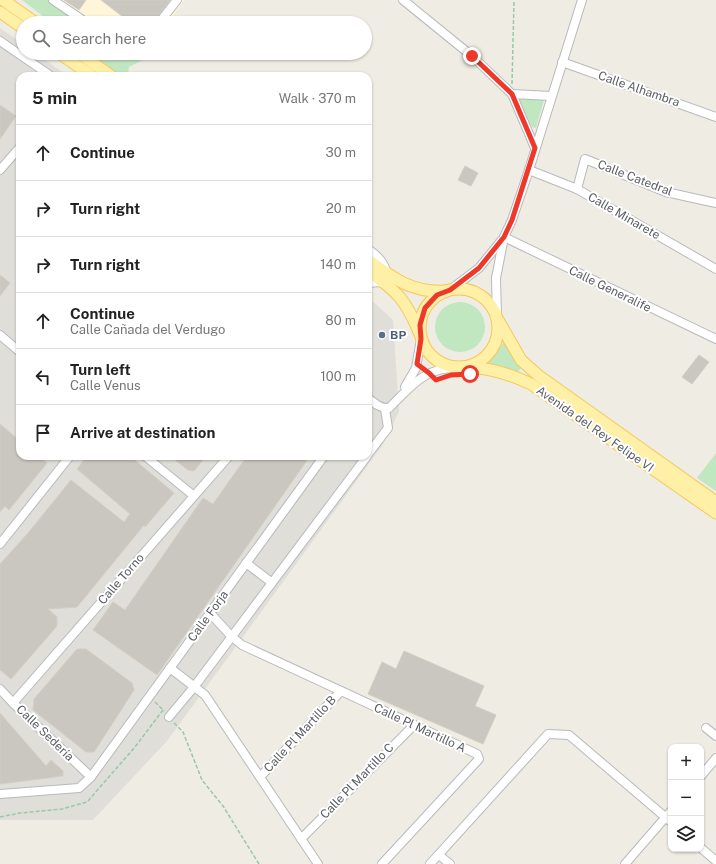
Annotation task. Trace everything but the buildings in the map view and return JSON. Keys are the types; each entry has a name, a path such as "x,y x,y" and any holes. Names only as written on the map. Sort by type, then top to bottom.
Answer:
{"main road":[{"path":"4,0 26,16"},
{"path":"0,12 16,23"},
{"path":"69,60 86,72"},
{"path":"89,60 105,72"},
{"path":"372,264 387,279 405,301 425,348 430,356 442,364 460,368 477,364 487,356 495,345 498,332 497,318 491,306 483,297 473,291 461,289 434,292 412,287 395,279 387,279 372,272"},
{"path":"421,337 420,325 425,308 437,295 448,291"},
{"name":"Avenida del Rey Felipe VI","path":"497,318 520,360 539,376 716,502"},
{"name":"Avenida del Rey Felipe VI","path":"460,368 479,367 491,369 519,378 531,384 716,513"}],"street":[{"path":"53,0 77,16"},
{"path":"164,16 177,0"},
{"path":"403,0 472,56 512,94 535,148"},
{"path":"448,291 479,268 504,237 512,220 582,0"},
{"path":"14,8 24,9 34,16"},
{"path":"0,41 16,52"},
{"path":"28,60 45,72"},
{"name":"Calle Alhambra","path":"562,62 716,116"},
{"path":"512,94 551,96"},
{"path":"0,170 16,152"},
{"name":"Calle Catedral","path":"577,189 585,159 666,192 716,203"},
{"name":"Calle Minarete","path":"529,170 577,189 716,269"},
{"path":"497,318 496,278 504,237"},
{"name":"Calle Generalife","path":"504,237 716,339"},
{"path":"372,252 383,262 387,279 380,282 372,283"},
{"path":"0,335 16,349"},
{"path":"394,403 409,382 416,368 421,337"},
{"path":"385,409 389,408 423,376 438,369 460,368"},
{"path":"372,401 385,409 388,428 372,449"},
{"path":"0,544 67,460"},
{"path":"150,460 194,496"},
{"name":"Calle Torno","path":"13,703 226,460"},
{"name":"Calle Forja","path":"0,794 79,788 91,777 321,460"},
{"path":"169,717 194,686 363,460"},
{"path":"246,564 271,582"},
{"name":"Calle Pl Martillo A","path":"210,613 230,636 242,645 477,754 479,759 382,864"},
{"path":"170,668 204,695 318,864"},
{"name":"Calle Sedería","path":"0,689 91,777"},
{"name":"Calle Pl Martillo B","path":"260,777 341,691"},
{"name":"Calle Pl Martillo C","path":"301,838 414,725"},
{"path":"706,728 716,736"},
{"path":"432,863 548,734 558,734 569,735 668,820 625,864"},
{"path":"704,772 716,758"},
{"path":"704,850 716,860"},
{"path":"439,855 450,864"}],"path":[{"path":"512,94 514,0"},
{"path":"150,696 183,732 202,780 223,806 259,864"}],"shaded area":[{"path":"22,0 184,0 173,16 43,16"},
{"path":"0,28 16,39 16,60 45,60 62,72 16,72 16,460 372,460 167,741 93,820 0,820"},
{"path":"372,301 393,320 399,412 382,446 372,460"}],"green space":[{"path":"22,0 48,0 71,16 43,16"},
{"path":"100,60 142,60 129,67 128,72 116,72"},
{"path":"521,98 544,100 536,128 532,127 519,102"},
{"path":"460,302 470,304 478,309 483,317 485,327 483,337 478,345 470,350 460,352 450,350 442,345 437,337 435,327 437,317 442,309 450,304"},
{"path":"504,341 522,367 517,373 502,366 487,363"},
{"path":"716,453 716,491 697,478"}],"place":[{"name":"BP","path":"382,335"}],"route":[{"path":"470,374 451,375 436,380 417,364 421,339 420,325 422,316 425,308 437,295 450,290 479,268 504,237 512,220 535,148 512,94 472,56"}]}
